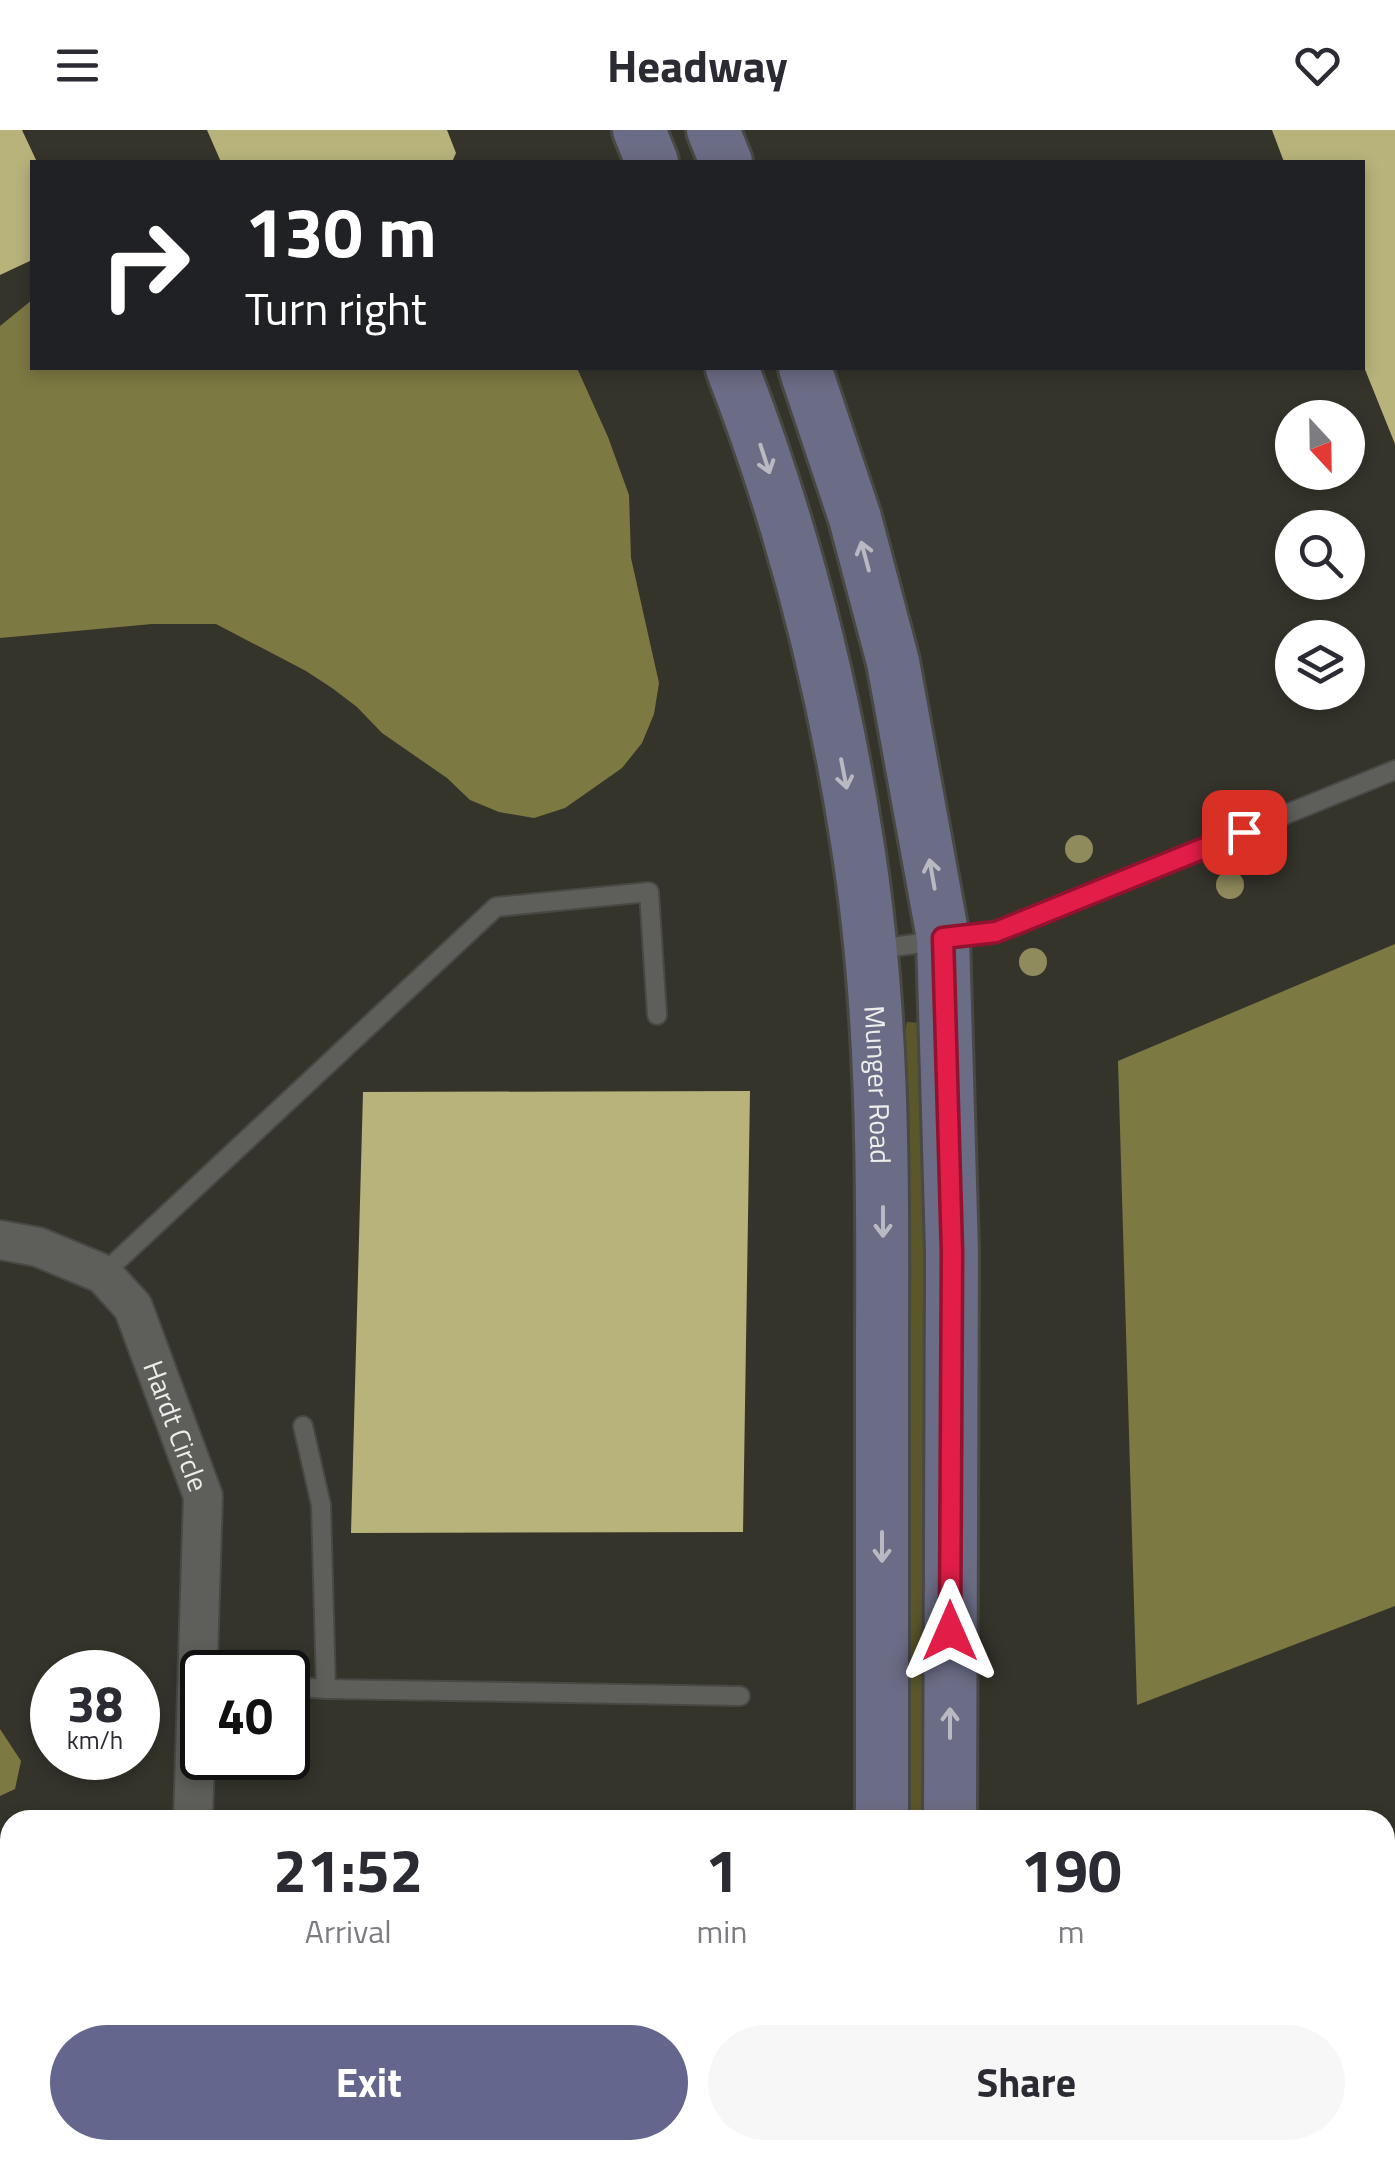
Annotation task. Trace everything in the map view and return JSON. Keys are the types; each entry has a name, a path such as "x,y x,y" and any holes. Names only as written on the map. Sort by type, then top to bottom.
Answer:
{"street":[{"path":"639,130 651,160"},
{"path":"712,130 725,160"},
{"name":"Munger Road","path":"733,370 790,534 823,660 857,841 870,950 883,1165 882,1810"},
{"path":"806,370 855,518 894,662 943,938 952,1252 950,1810"},
{"name":"Hardt Circle","path":"0,1240 38,1247 103,1274 133,1307 204,1496 201,1650"},
{"name":"Hardt Circle","path":"193,1810 195,1780"}],"lane":[{"path":"870,950 996,932 1395,770"},
{"path":"103,1274 496,907 649,892 657,1015"},
{"path":"303,1426 321,1505 326,1689"},
{"path":"310,1688 740,1696"}],"shaded area":[{"path":"0,130 1395,130 1395,1810 0,1810"},
{"path":"30,302 30,370 578,370 629,495 631,558 659,683 654,714 642,743 622,768 565,808 534,818 499,812 470,800 447,778 382,733 332,688 216,624 152,624 0,638 0,326"},
{"path":"1395,944 1395,1606 1137,1705 1118,1061"},
{"path":"907,1022 923,1023 928,1102 928,1810 905,1810 901,1046"},
{"path":"0,1729 21,1761 15,1789 0,1796"}],"building":[{"path":"0,130 22,130 36,160 30,160 30,261 0,275"},
{"path":"207,130 447,130 456,153 453,160 220,160"},
{"path":"1272,130 1395,130 1395,444 1365,369 1365,160 1283,160"},
{"path":"750,1091 743,1532 351,1533 363,1092"}],"route":[{"path":"950,1631 952,1252 943,938 996,932 1244,832"}]}
